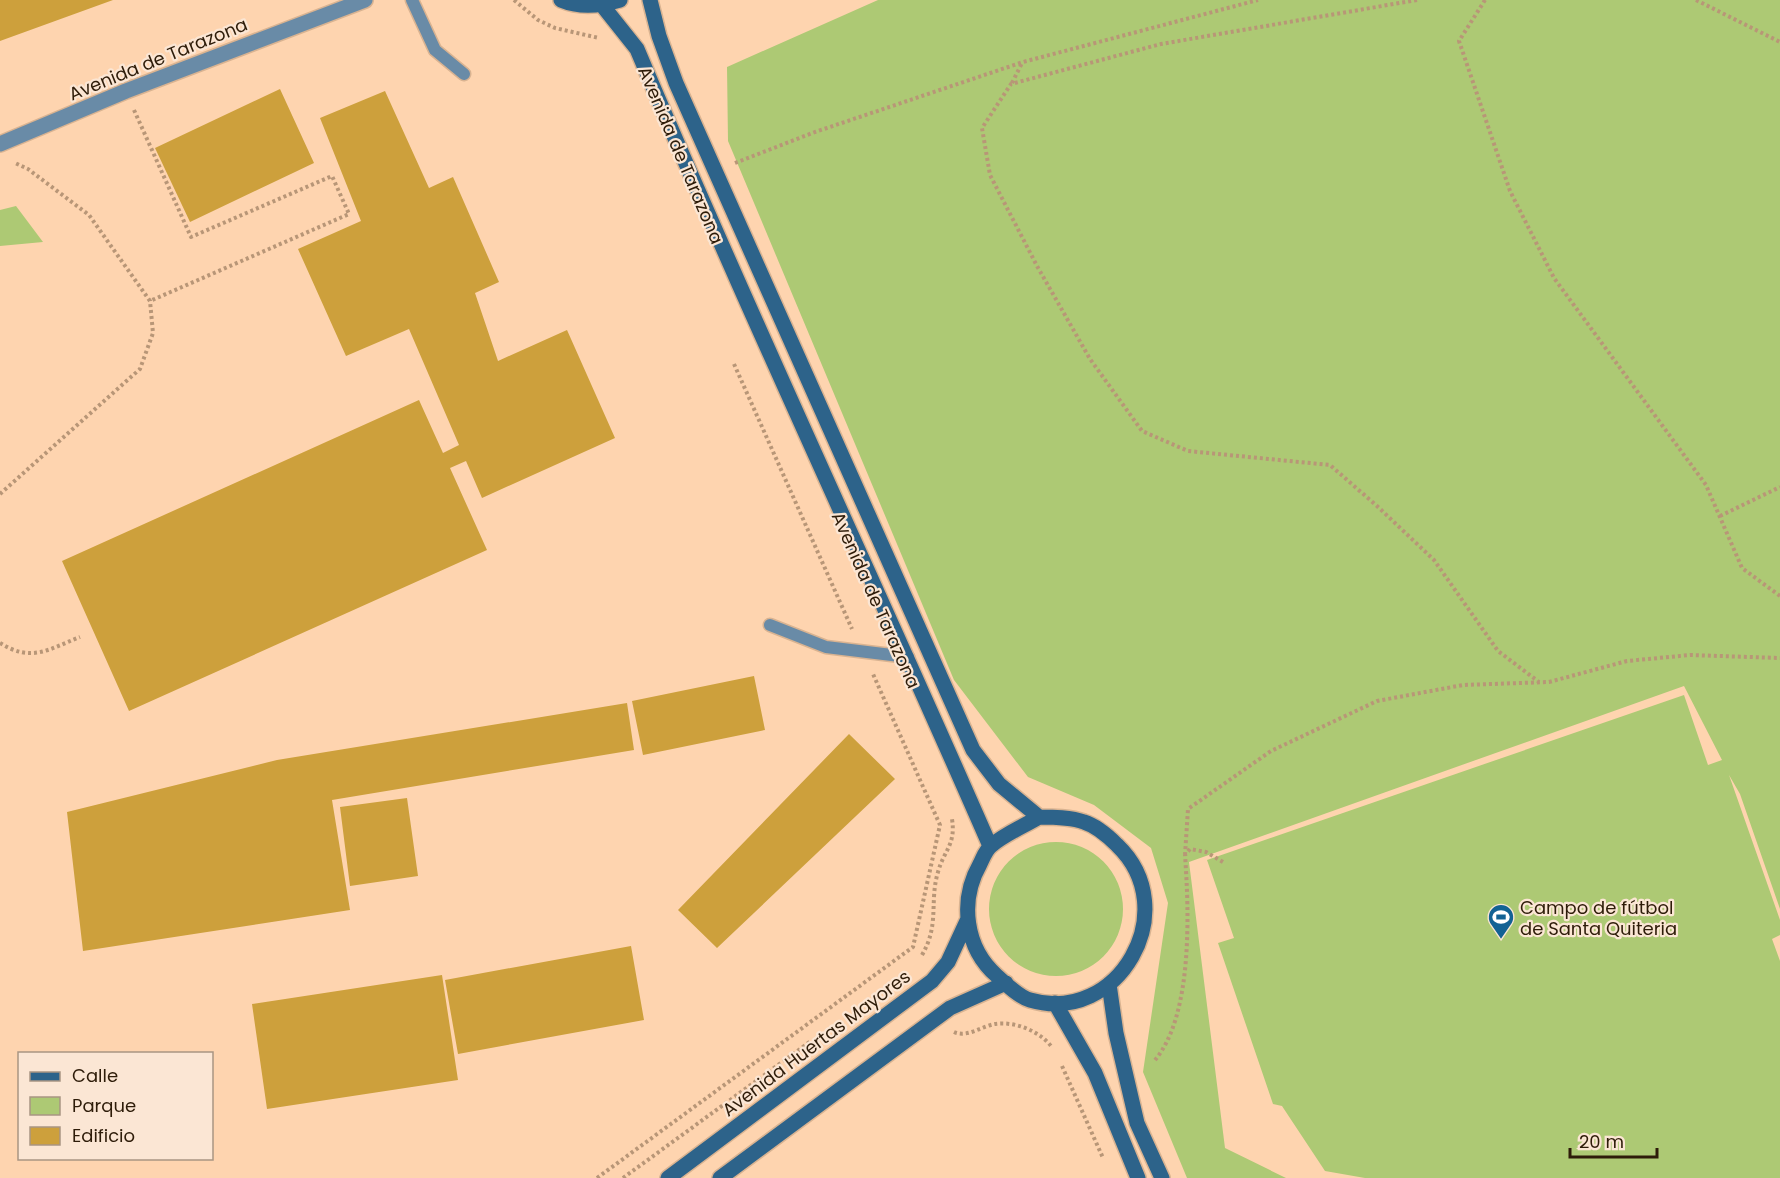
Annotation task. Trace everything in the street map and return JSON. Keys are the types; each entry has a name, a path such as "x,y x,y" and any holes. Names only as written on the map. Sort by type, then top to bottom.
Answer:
{"main road":[{"path":"561,0 572,4 602,5 620,0"},
{"name":"Avenida de Tarazona","path":"650,0 659,36 676,83 973,750 999,784 1039,817"},
{"name":"Avenida de Tarazona","path":"602,5 637,49 829,488 908,657 990,846"},
{"path":"1039,817 1084,822 1105,834 1130,858 1144,889 1146,923 1134,956 1109,984 1084,999 1055,1003 1028,1000 987,967 974,946 967,921 968,896 975,873 990,846 1039,817"},
{"name":"Avenida Huertas Mayores","path":"668,1178 922,988 948,962 967,921"},
{"path":"720,1178 941,1014 1006,983"},
{"path":"1109,984 1116,1034 1137,1122 1162,1178"},
{"path":"1055,1003 1095,1073 1138,1178"}],"street":[{"name":"Avenida de Tarazona","path":"3,151 126,91 364,0"}],"lane":[{"path":"412,0 435,50 464,74"},
{"path":"770,625 826,647 908,657"}],"path":[{"path":"514,0 538,20 555,28 587,33 604,42"},
{"path":"717,174 737,161 815,132 1023,62 1258,0"},
{"path":"1011,84 1161,44 1417,0"},
{"path":"1485,0 1459,41 1510,190 1554,279 1706,485 1742,568 1780,596"},
{"path":"1696,0 1780,42"},
{"path":"1023,62 982,128 990,175 1090,359 1142,431 1188,451 1329,465 1377,506 1434,560 1498,651 1539,682"},
{"path":"126,91 190,237 332,176 349,214 150,301"},
{"path":"0,494 140,369 153,333 150,301 89,215 3,151"},
{"path":"597,1178 913,947 940,825 734,364"},
{"path":"1720,516 1780,487"},
{"path":"0,643 19,653 36,655 80,637"},
{"path":"1155,1060 1166,1047 1172,1032 1189,932 1185,855 1188,809 1271,751 1377,701 1463,685 1539,682 1627,661 1690,655 1780,658"},
{"path":"922,988 909,970 923,954 935,922 934,890 938,871 954,839 951,814"},
{"path":"1185,855 1190,849 1206,852 1223,862"},
{"path":"941,1014 955,1034 962,1035 995,1024 1025,1027 1048,1042 1057,1053"},
{"name":"Avenida Huertas Mayores","path":"623,1178 816,1037"},
{"path":"1061,1063 1107,1167"}],"green space":[{"path":"878,0 1780,0 1780,909 1740,794 1729,775 1780,920 1780,935 1772,939 1780,961 1780,1178 1365,1178 1325,1171 1282,1106 1273,1104 1218,943 1234,938 1207,860 1684,695 1708,765 1722,760 1684,686 1189,862 1225,1148 1286,1178 1187,1178 1143,1072 1168,903 1151,848 1094,805 1028,777 954,680 728,141 727,67"},
{"path":"16,206 43,242 0,246 0,210"},
{"path":"1056,842 1082,847 1103,862 1118,883 1123,909 1118,935 1103,956 1082,971 1056,976 1030,971 1009,956 994,935 989,909 994,883 1009,862 1030,847"}],"building":[{"path":"0,0 113,0 0,41"},
{"path":"280,89 314,163 190,222 155,148"},
{"path":"385,91 429,188 453,177 499,282 475,293 498,361 567,330 615,438 482,498 466,461 450,468 487,550 129,711 62,561 419,400 443,453 459,445 409,329 346,356 298,249 361,221 320,118"},
{"path":"754,676 765,730 643,755 632,701"},
{"path":"627,703 634,750 332,800 350,910 83,951 67,812 277,760"},
{"path":"849,734 895,779 717,948 678,910"},
{"path":"407,798 418,876 350,886 340,807"},
{"path":"631,946 644,1020 458,1054 445,980"},
{"path":"442,975 458,1080 267,1109 252,1004"}],"place":[{"name":"Campo de fútbol de Santa Quiteria","path":"1501,940"}]}
